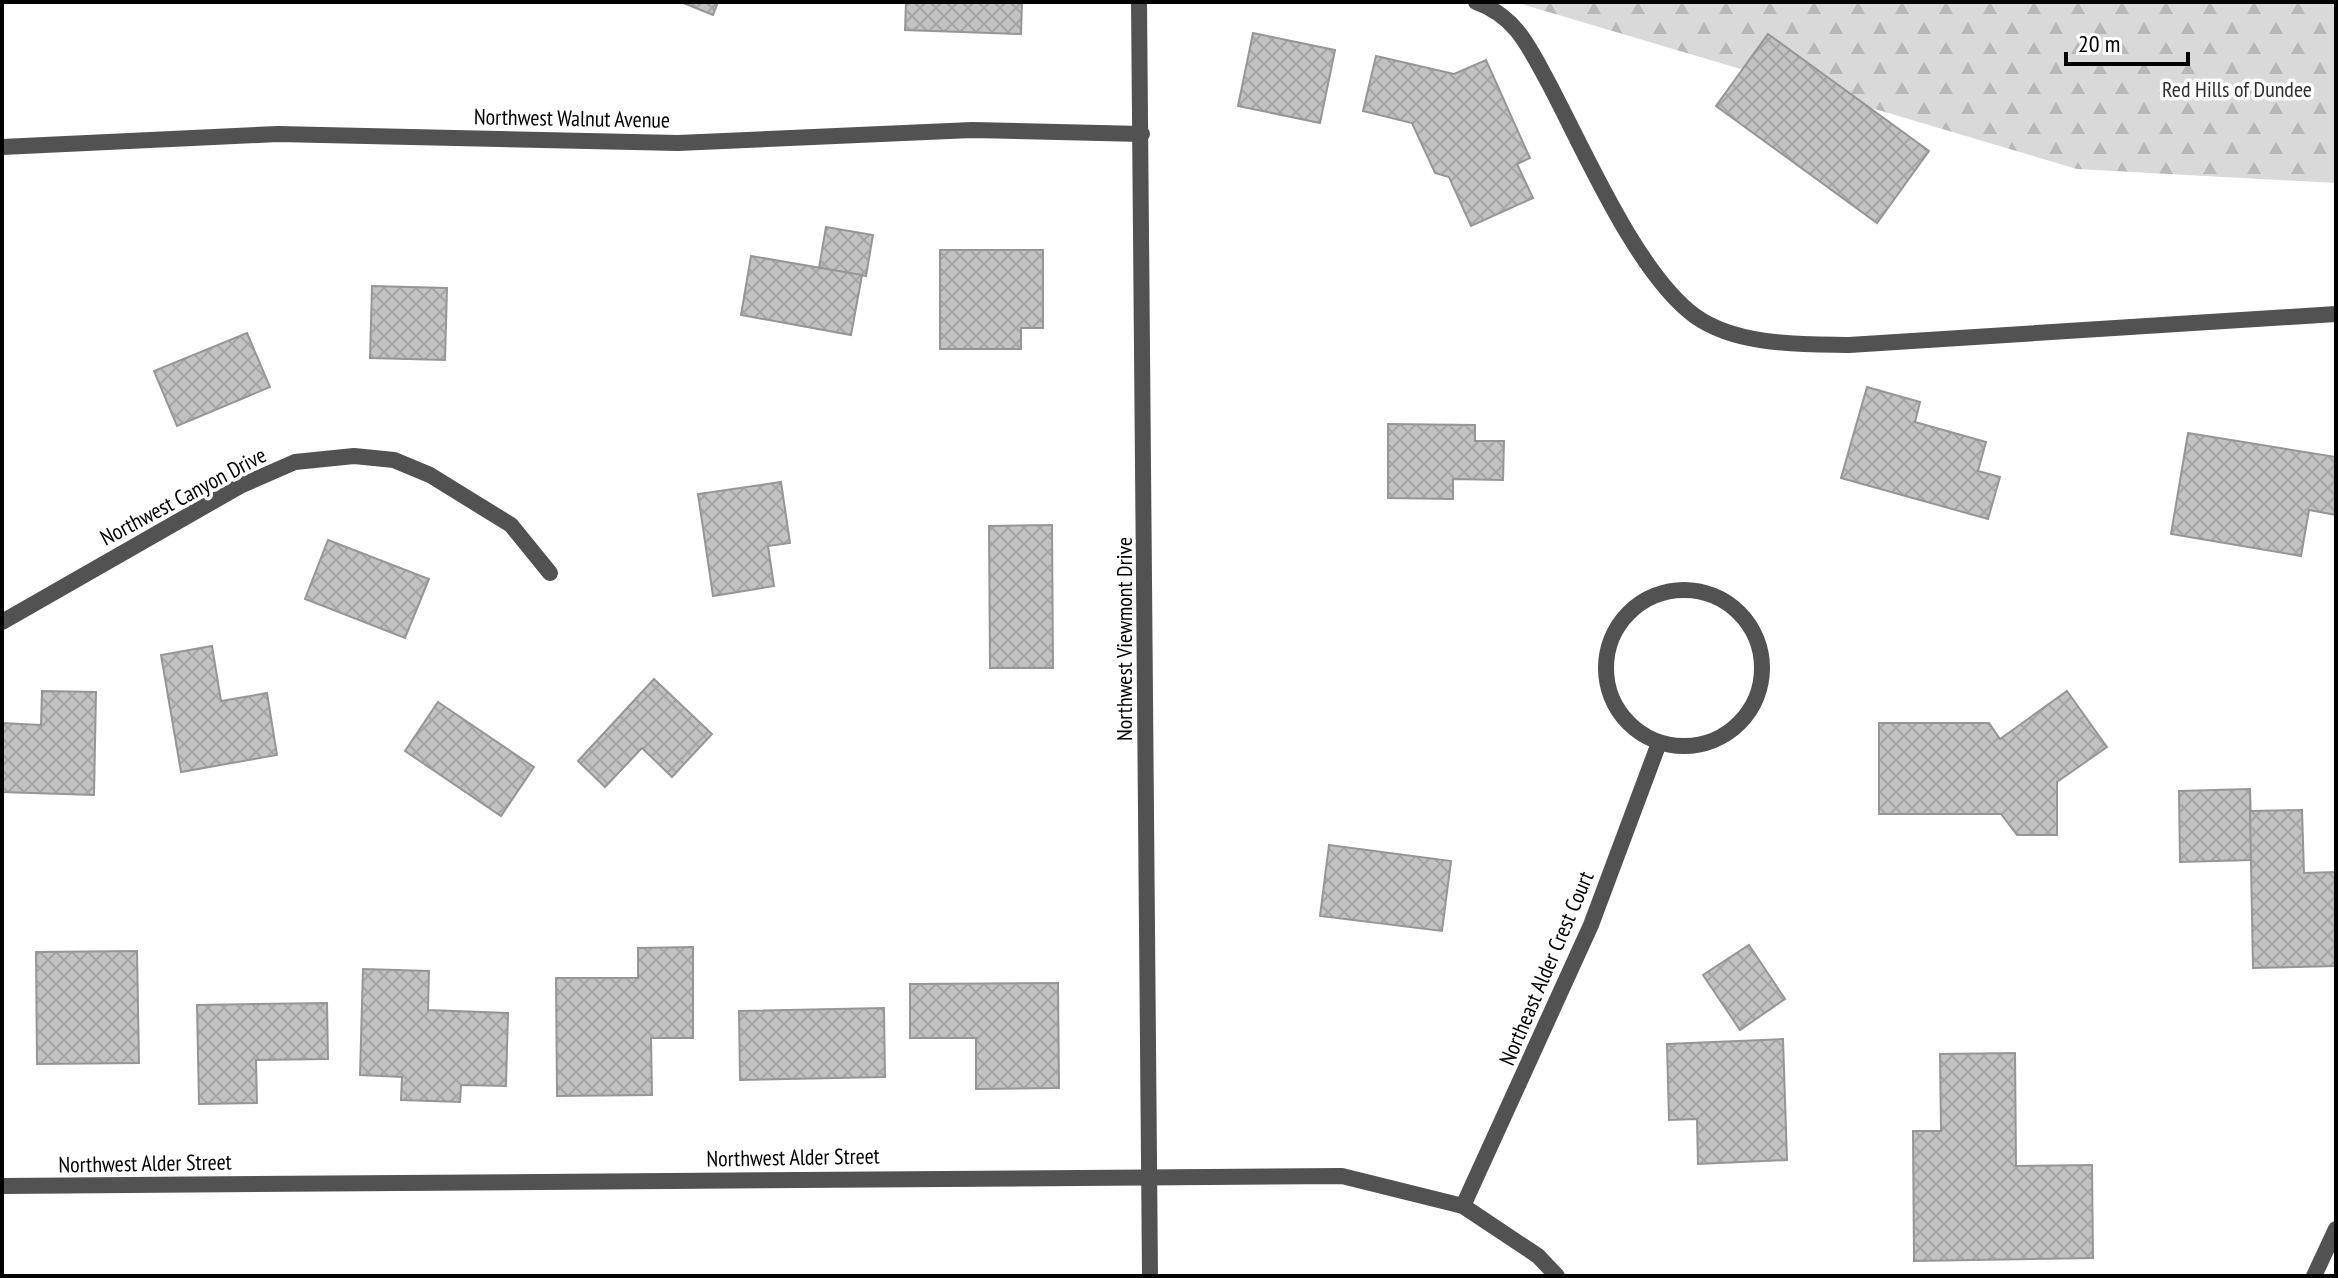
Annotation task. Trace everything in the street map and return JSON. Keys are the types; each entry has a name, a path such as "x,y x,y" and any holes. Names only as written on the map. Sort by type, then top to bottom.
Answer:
{"street":[{"name":"Northwest Viewmont Drive","path":"1139,2 1150,1276"},
{"path":"1476,2 1498,10 1527,44 1639,251 1663,287 1697,317 1738,334 1788,344 1849,345 2336,314"},
{"name":"Northwest Walnut Avenue","path":"2,147 278,134 678,143 958,131 1142,134"},
{"name":"Northwest Canyon Drive","path":"2,622 240,486 295,462 354,456 394,460 430,475 511,525 550,573"},
{"path":"1681,589 1719,598 1738,611 1751,626 1762,654 1758,695 1741,722 1716,740 1690,747 1659,743 1625,720 1609,693 1606,664 1612,636 1624,617 1650,596 1681,589"},
{"name":"Northeast Alder Crest Court","path":"1463,1206 1586,937 1659,743"},
{"name":"Northwest Alder Street","path":"2,1186 1150,1175 1342,1176 1463,1206 1538,1256 1557,1276"},
{"path":"2314,1276 2336,1229"}],"green space":[{"name":"Red Hills of Dundee","path":"1515,2 2336,2 2336,183 2077,169"}],"building":[{"path":"681,2 718,2 713,15"},
{"path":"906,2 1022,2 1021,34 905,30"},
{"path":"1253,33 1335,50 1320,123 1238,106"},
{"path":"1768,34 1929,151 1877,223 1716,106"},
{"path":"1376,56 1454,74 1486,60 1530,158 1517,164 1533,198 1471,226 1449,177 1435,173 1412,123 1363,111"},
{"path":"826,227 873,235 866,276 819,268"},
{"path":"940,250 1043,250 1043,328 1021,328 1021,349 940,349"},
{"path":"751,256 862,275 851,335 741,315"},
{"path":"372,286 447,288 445,360 370,358"},
{"path":"247,333 270,387 177,426 154,371"},
{"path":"1867,387 1920,402 1915,422 1986,442 1978,471 2000,477 1988,519 1841,478"},
{"path":"1388,424 1475,425 1475,441 1504,441 1503,480 1453,479 1453,499 1388,498"},
{"path":"2188,433 2336,457 2336,515 2309,510 2301,556 2171,534"},
{"path":"781,482 790,543 768,546 774,586 713,596 698,494"},
{"path":"1052,525 1053,668 990,668 989,526"},
{"path":"328,540 429,579 405,638 305,599"},
{"path":"212,646 221,701 267,693 277,755 181,772 161,655"},
{"path":"654,679 712,734 672,777 642,748 605,787 578,761"},
{"path":"42,691 96,692 94,795 2,792 2,723 41,725"},
{"path":"2067,691 2107,747 2057,782 2057,835 2017,835 2001,814 1879,814 1879,723 1989,723 2000,739"},
{"path":"438,702 534,767 501,816 405,751"},
{"path":"2250,789 2252,860 2180,862 2179,791"},
{"path":"2302,810 2304,873 2336,872 2336,966 2253,968 2250,811"},
{"path":"1329,845 1451,861 1442,931 1320,916"},
{"path":"1749,945 1785,999 1740,1030 1703,975"},
{"path":"693,947 693,1038 651,1038 652,1095 557,1096 556,978 638,978 638,948"},
{"path":"137,951 139,1063 37,1064 36,952"},
{"path":"363,969 429,971 428,1010 508,1013 506,1086 461,1085 460,1102 401,1100 402,1077 360,1075"},
{"path":"1058,983 1059,1088 976,1089 976,1038 910,1038 910,984"},
{"path":"327,1003 328,1059 256,1060 257,1103 199,1104 197,1005"},
{"path":"884,1008 885,1077 740,1080 739,1011"},
{"path":"1783,1039 1787,1160 1698,1164 1697,1119 1669,1120 1667,1044"},
{"path":"2015,1053 2016,1166 2092,1165 2093,1258 1914,1261 1913,1131 1941,1131 1940,1054"}]}
